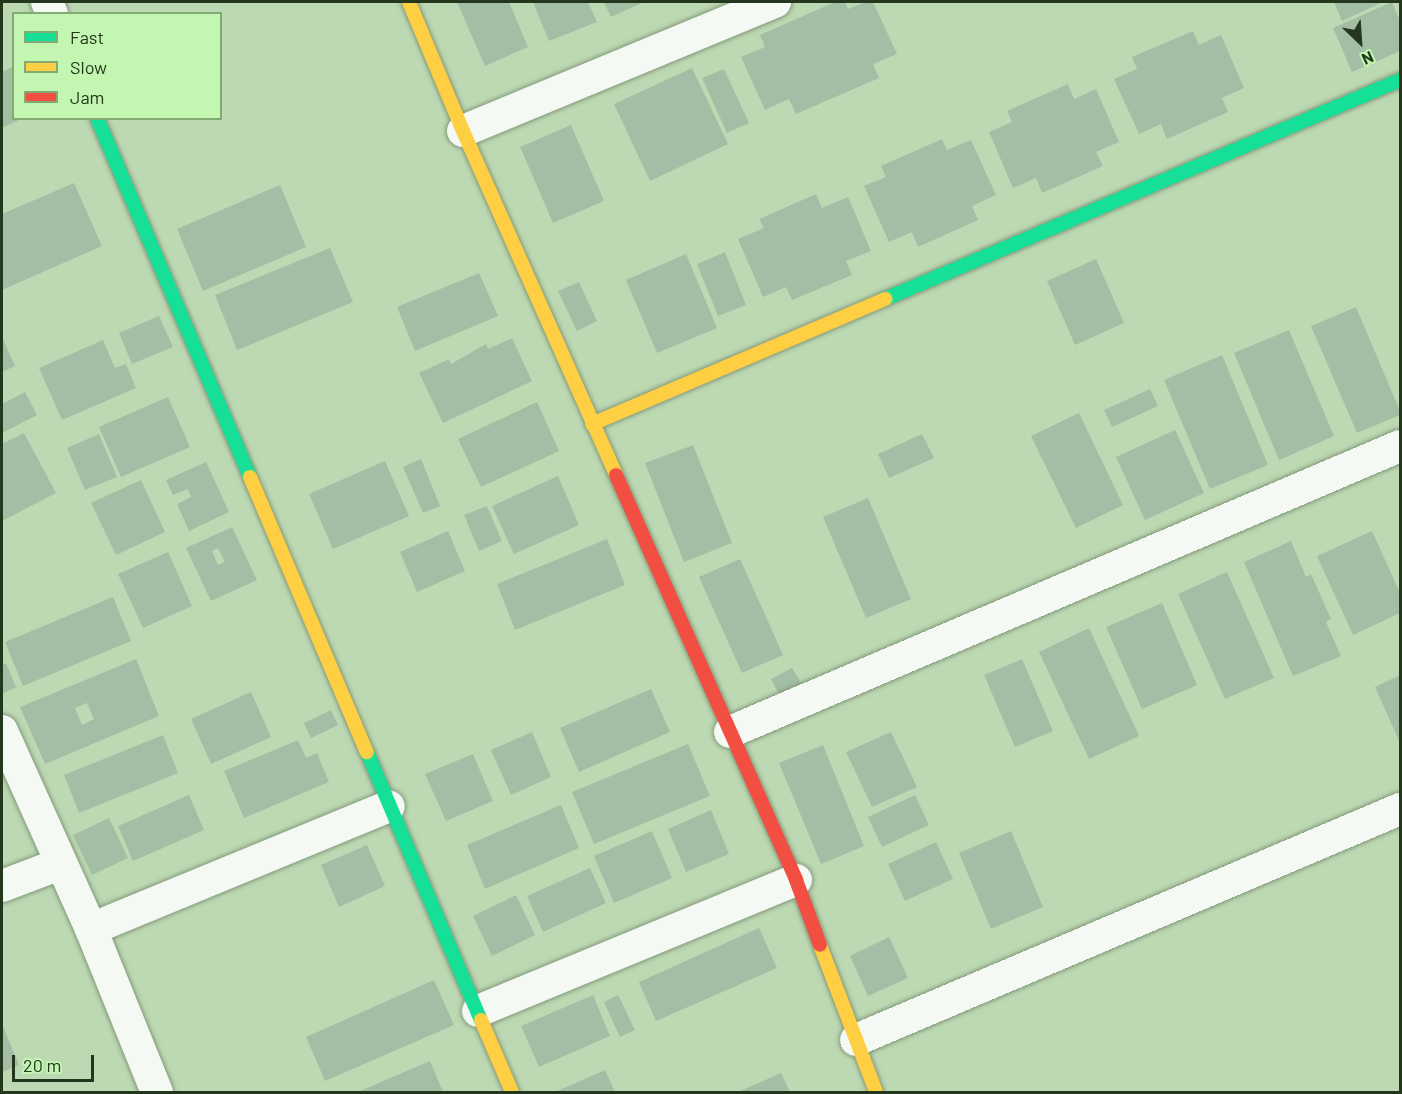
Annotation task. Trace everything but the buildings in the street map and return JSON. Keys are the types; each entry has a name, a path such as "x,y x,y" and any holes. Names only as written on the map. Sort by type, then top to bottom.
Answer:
{"street":[{"path":"409,2 592,424 796,879 876,1092"},
{"path":"463,131 775,2"},
{"path":"592,424 1401,81"},
{"path":"98,120 512,1092"},
{"path":"730,732 1401,446"},
{"path":"2,731 60,864 92,929 157,1092"},
{"path":"92,929 389,806"},
{"path":"856,1040 1401,809"},
{"path":"2,886 60,864"},
{"path":"478,1011 796,879"}],"traffic: fast":[{"path":"885,299 1400,80"},
{"path":"98,120 250,477"},
{"path":"367,752 481,1020"}],"traffic: slow":[{"path":"409,2 463,131 616,475"},
{"path":"592,424 885,299"},
{"path":"250,477 367,752"},
{"path":"820,945 876,1092"},
{"path":"481,1020 512,1092"}],"traffic: jam":[{"path":"616,475 796,880 820,945"}]}
